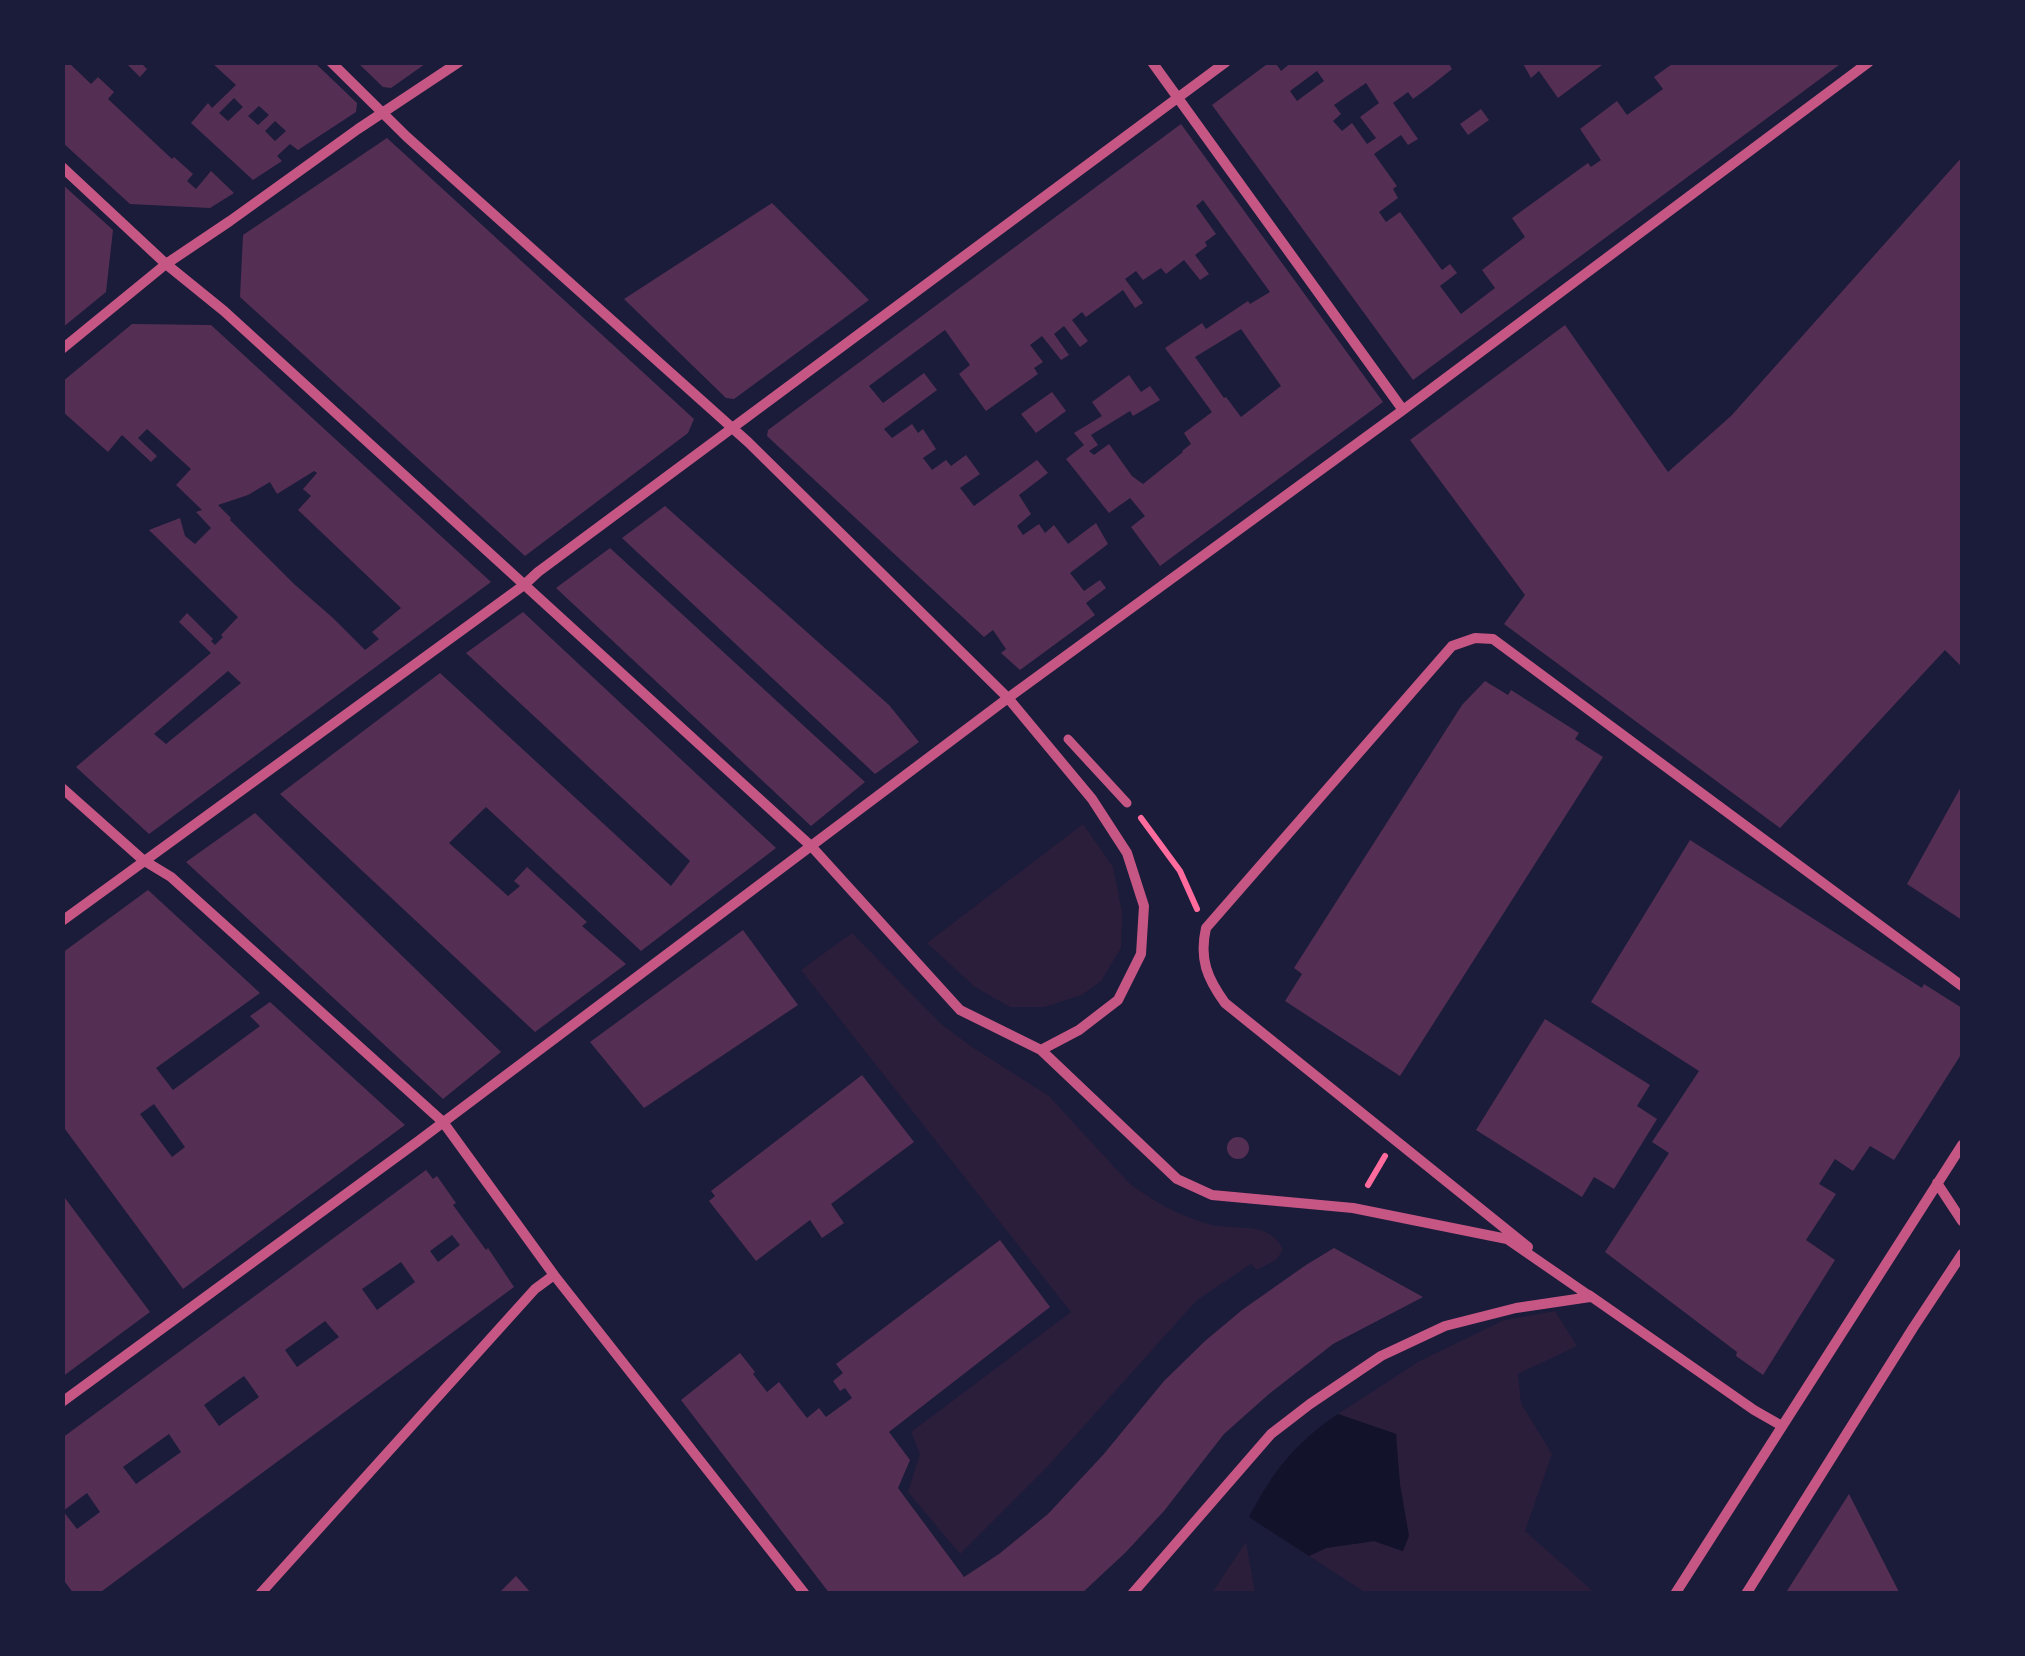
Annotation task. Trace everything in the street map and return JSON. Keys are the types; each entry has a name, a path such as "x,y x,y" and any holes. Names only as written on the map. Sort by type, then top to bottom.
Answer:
{"street":[{"path":"331,62 406,137 732,426 1008,698 1092,800 1127,854 1144,906 1141,954 1118,1000 1080,1030 1041,1050"},
{"path":"62,349 166,264 460,62"},
{"path":"1152,62 1403,410"},
{"path":"62,920 524,585 732,426 1226,62"},
{"path":"62,1402 1869,62"},
{"path":"62,167 812,846 960,1010 1041,1050 1177,1179 1212,1195 1354,1208 1507,1239 1782,1426"},
{"path":"1591,1297 1225,1003 1211,983 1201,950 1206,928 1452,646 1474,638 1493,640 1962,986"},
{"path":"1068,739 1128,803"},
{"path":"62,788 143,860 171,877 443,1122 554,1275 805,1594"},
{"path":"1674,1594 1960,1150"},
{"path":"1937,1184 1962,1221"},
{"path":"1746,1594 1962,1254"},
{"path":"260,1594 535,1288 554,1275"},
{"path":"1132,1594 1271,1434 1381,1356 1445,1326 1516,1308 1591,1297"}],"path":[{"path":"1128,803 1180,871 1206,928"},
{"path":"1368,1185 1385,1156"}],"shaded area":[{"path":"1083,824 1113,867 1122,912 1121,948 1101,981 1082,995 1044,1007 1010,1007 975,987 927,943"},
{"path":"852,933 940,1023 1049,1096 1129,1183 1194,1219 1260,1230 1277,1240 1283,1250 1276,1260 1257,1270 1251,1264 1197,1300 1049,1465 960,1554 908,1492 920,1454 911,1432 1071,1312 801,970"},
{"path":"1555,1311 1577,1346 1518,1374 1521,1403 1552,1454 1525,1531 1595,1593 1366,1593 1309,1556 1326,1548 1374,1541 1402,1551 1396,1434 1338,1414 1418,1362 1504,1320"},
{"path":"1338,1414 1396,1434 1409,1536 1403,1551 1374,1541 1326,1548 1309,1556 1249,1517 1286,1459"},
{"path":"1246,1542 1255,1593 1212,1593"}],"building":[{"path":"62,62 68,62 91,84 98,77 114,92 108,99 193,174 187,181 196,189 211,171 234,193 210,208 130,204 62,142"},
{"path":"125,62 140,62 147,69 140,77"},
{"path":"211,62 314,62 357,103 356,112 298,150 290,144 277,156 282,161 253,180 191,123 208,103 212,108 236,85","holes":["234,98 243,107 228,121 219,113","259,106 269,115 258,125 248,116","275,121 286,131 275,141 265,131"]},
{"path":"357,62 428,62 391,88 383,87"},
{"path":"1270,62 1275,62 1281,71 1292,62 1448,62 1452,69 1432,85 1413,99 1408,92 1393,103 1418,139 1408,145 1401,135 1374,154 1397,186 1393,189 1398,198 1379,212 1386,222 1400,212 1442,270 1450,264 1457,273 1440,286 1461,314 1495,288 1482,270 1525,237 1512,218 1588,163 1591,167 1601,160 1580,129 1617,101 1627,115 1663,89 1654,77 1675,62 1843,62 1413,380 1212,105","holes":["1317,71 1324,81 1297,101 1290,91","1366,83 1379,103 1360,117 1376,138 1367,144 1352,123 1342,131 1333,121 1341,114 1334,105"]},
{"path":"1522,62 1606,62 1558,98 1539,71 1531,78"},
{"path":"1481,109 1489,120 1468,135 1460,124"},
{"path":"1181,124 1383,402 1160,566 1131,527 1145,516 1130,498 1109,513 1066,459 1084,445 1074,433 1102,416 1092,402 1129,375 1141,392 1150,386 1160,400 1133,416 1130,411 1091,435 1098,445 1089,451 1094,455 1109,444 1132,476 1143,484 1191,444 1184,433 1212,412 1165,348 1202,323 1206,329 1248,301 1250,304 1270,292 1203,200 1196,206 1216,234 1195,255 1209,274 1200,280 1184,260 1166,274 1161,268 1143,280 1136,271 1125,279 1143,303 1135,308 1123,290 1086,317 1082,312 1072,320 1088,341 1080,347 1064,326 1054,334 1069,355 1061,360 1042,336 1030,345 1043,362 1034,368 1038,374 986,411 959,374 970,365 945,330 877,380 869,386 883,403 924,373 937,390 884,429 892,438 912,424 918,433 923,429 936,449 923,458 932,470 946,460 951,466 966,455 980,474 960,488 974,506 1037,460 1048,473 1019,495 1031,514 1017,526 1023,535 1039,524 1045,533 1054,525 1068,544 1096,523 1108,544 1070,573 1084,591 1100,580 1106,588 1086,603 1095,615 1020,670 1001,653 1006,649 993,630 984,637 767,436 768,430","holes":["1241,329 1281,386 1241,417 1195,357"]},
{"path":"387,138 694,419 688,433 525,556 240,297 243,235"},
{"path":"1962,157 1962,667 1945,650 1780,828 1504,624 1525,595 1410,440 1565,325 1668,472 1731,416"},
{"path":"62,184 113,230 106,292 62,328"},
{"path":"772,203 869,300 734,399 726,398 624,299"},
{"path":"132,324 211,325 491,582 149,834 76,767 211,653 179,622 187,613 215,645 238,617 149,530 180,518 185,536 195,544 211,528 196,512 202,510 176,485 191,469 147,429 138,438 157,456 151,462 122,435 108,452 62,411 62,382","holes":["314,471 317,473 303,489 311,496 298,510 401,608 372,632 379,639 365,650 218,505 270,482 277,494","228,671 241,683 166,744 154,734"]},
{"path":"1052,392 1066,411 1036,433 1021,414"},
{"path":"665,506 889,705 919,742 875,774 622,538"},
{"path":"610,548 865,782 811,826 556,588"},
{"path":"523,612 776,848 641,951 486,807 449,843 508,896 520,886 514,881 527,867 587,922 582,926 626,964 535,1032 280,794 440,673 671,886 690,861 466,653"},
{"path":"1485,681 1508,695 1511,690 1579,733 1575,739 1603,757 1400,1076 1285,1001 1302,974 1294,968 1462,705"},
{"path":"1962,785 1962,920 1907,884"},
{"path":"255,813 501,1052 443,1099 186,862"},
{"path":"1690,840 1922,988 1924,984 1962,1008 1962,1053 1894,1160 1870,1146 1853,1171 1835,1159 1819,1184 1836,1194 1806,1240 1835,1260 1763,1375 1605,1252 1669,1153 1652,1142 1699,1071 1591,1002"},
{"path":"148,890 260,993 156,1068 173,1090 260,1026 250,1016 270,1002 405,1125 183,1289 62,1125 62,953","holes":["154,1104 185,1147 172,1157 140,1114"]},
{"path":"743,930 798,1005 644,1108 590,1042"},
{"path":"1545,1019 1650,1085 1637,1106 1657,1119 1614,1189 1594,1177 1582,1197 1476,1130"},
{"path":"862,1075 914,1142 831,1204 844,1223 822,1238 810,1220 756,1261 709,1201 715,1196 711,1191"},
{"path":"1238,1137 1246,1140 1246,1156 1238,1159 1230,1156 1227,1148 1230,1140"},
{"path":"426,1170 433,1179 437,1176 456,1203 453,1205 514,1287 98,1594 74,1594 62,1578 62,1438","holes":["452,1235 460,1245 438,1262 430,1251","401,1262 415,1282 377,1310 362,1289","325,1321 339,1337 297,1367 285,1350","244,1376 259,1397 219,1426 204,1405","169,1434 181,1452 136,1484 123,1467","87,1493 100,1512 77,1529 63,1511"]},
{"path":"62,1194 150,1312 62,1377"},
{"path":"1000,1240 1050,1307 889,1432 910,1460 898,1488 964,1577 1048,1514 1164,1381 1205,1341 1306,1265 1334,1248 1423,1297 1333,1344 1269,1394 1224,1434 1164,1511 1081,1594 830,1594 681,1400 740,1353 767,1392 779,1382 807,1418 819,1408 826,1417 852,1398 833,1381 843,1373 836,1364"},
{"path":"1849,1494 1900,1594 1785,1594"},
{"path":"516,1576 532,1594 498,1594"}]}
